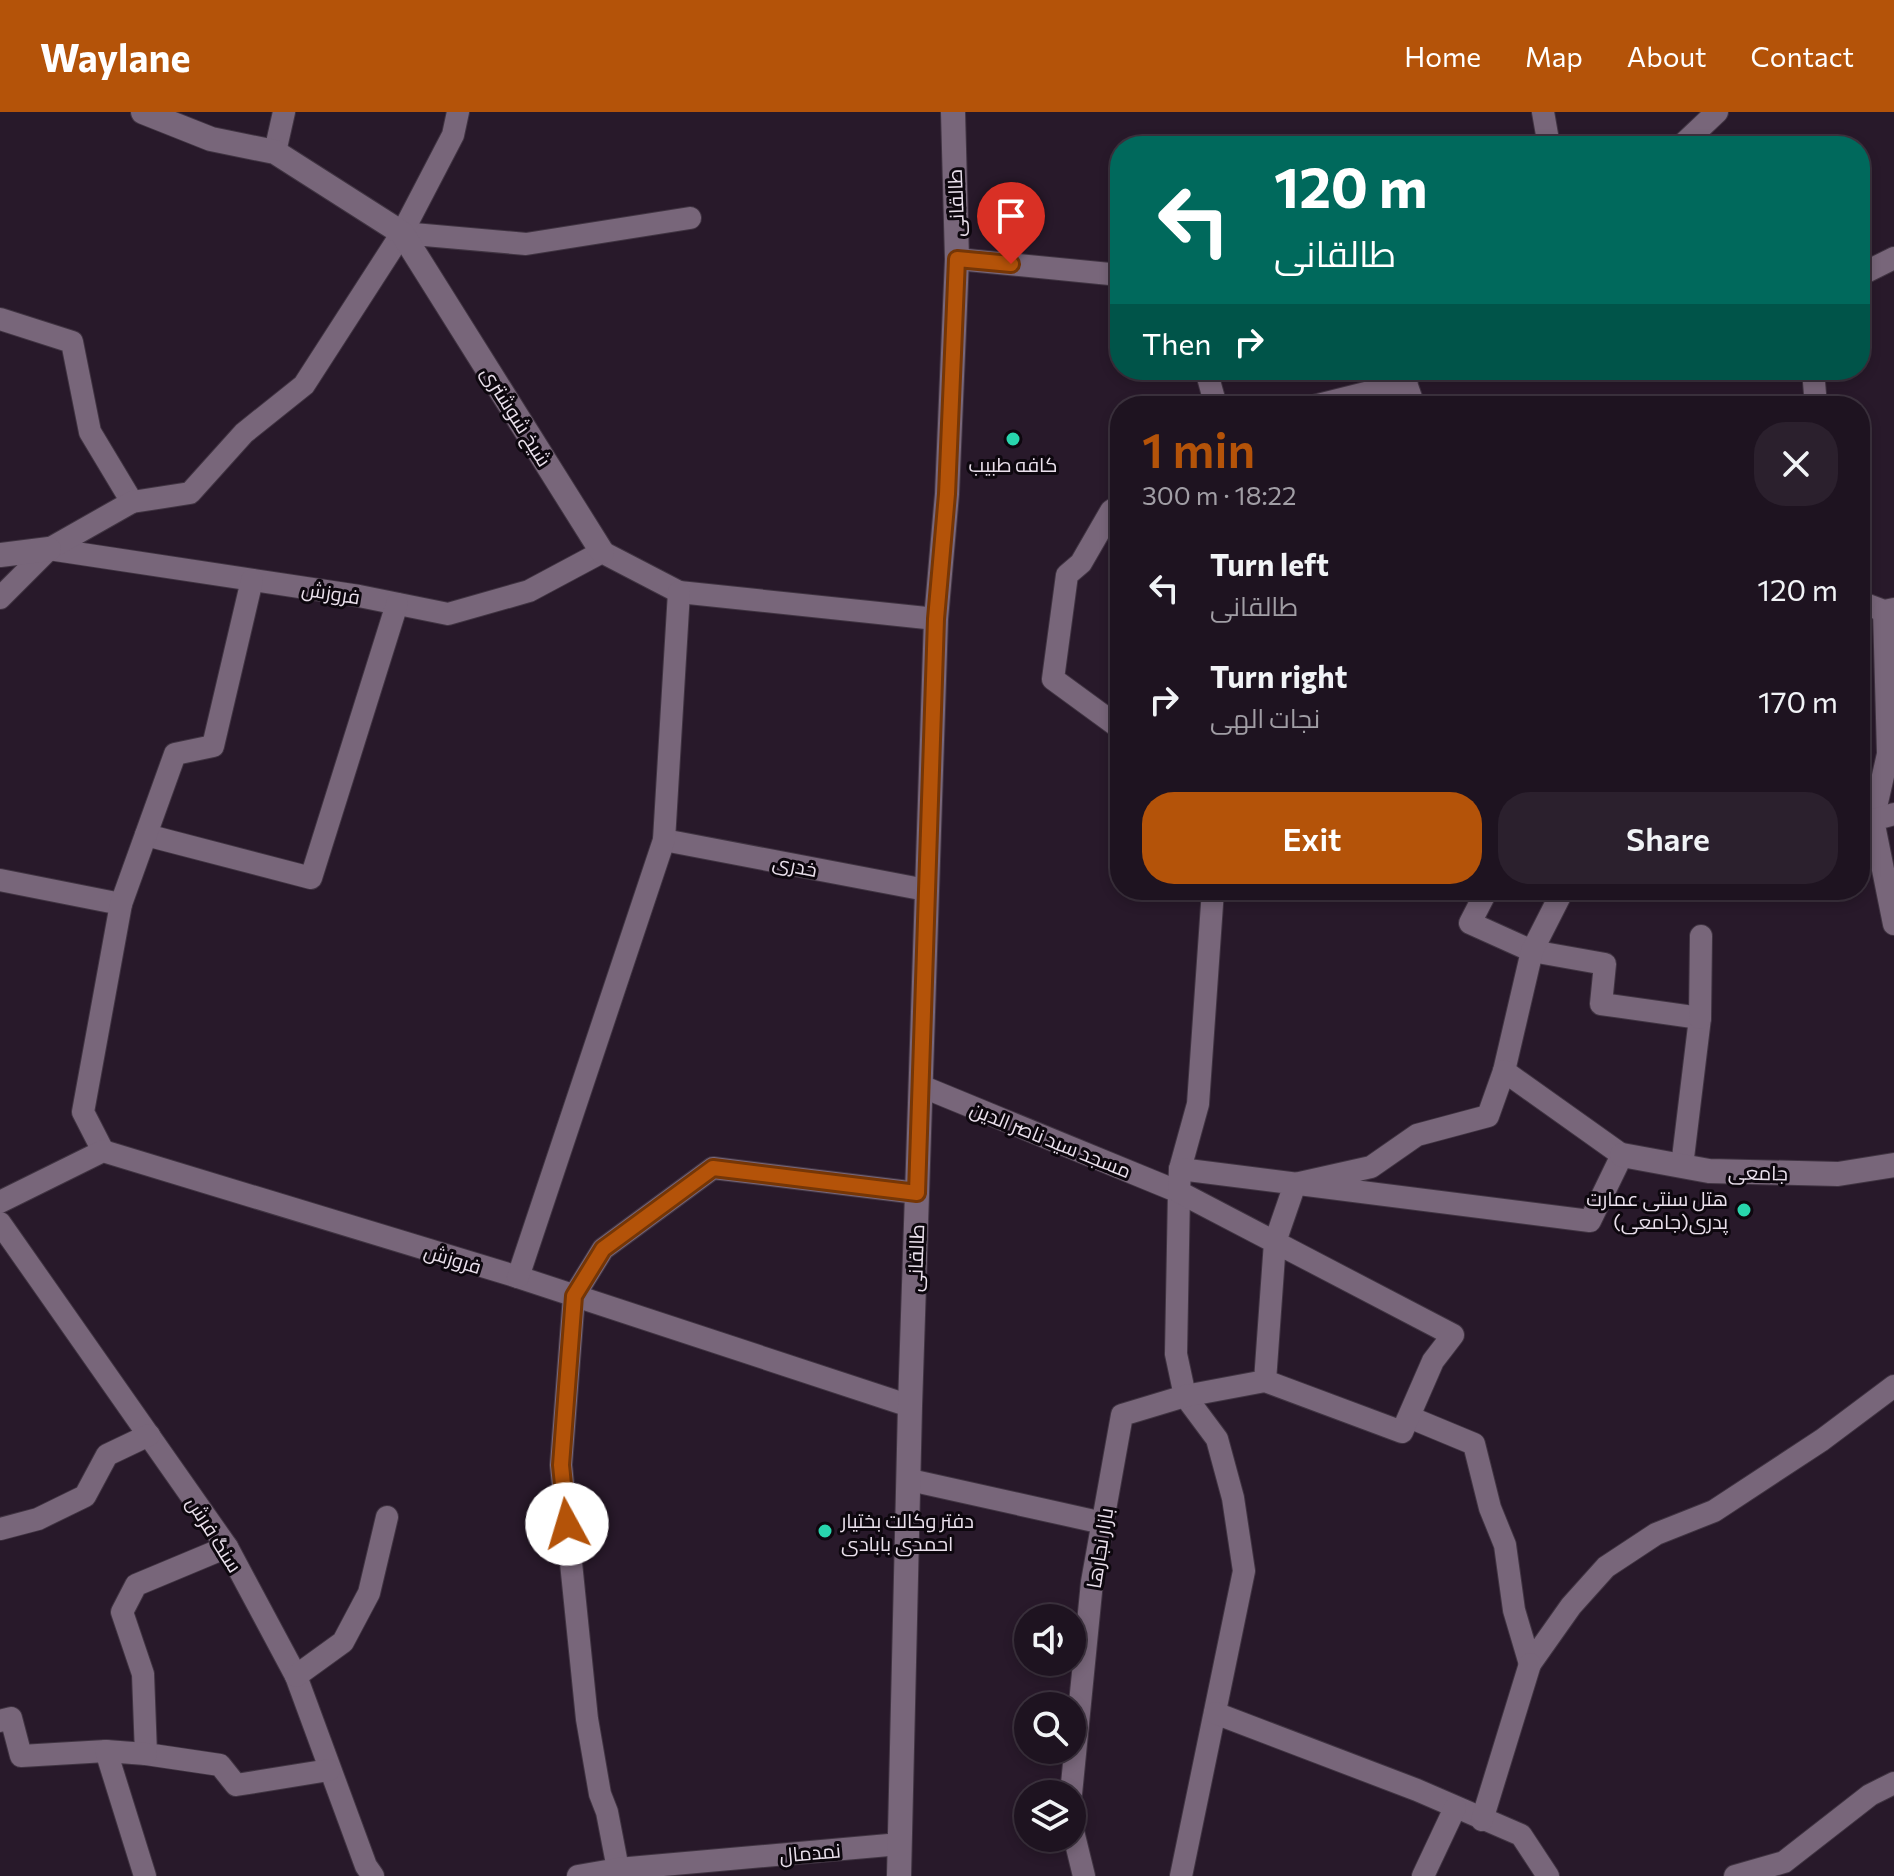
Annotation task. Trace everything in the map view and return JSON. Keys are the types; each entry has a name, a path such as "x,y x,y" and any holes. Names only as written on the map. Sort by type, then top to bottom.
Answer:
{"main road":[{"name":"شیخ شوشتری","path":"143,112 211,139 275,152 402,233 602,552"},
{"name":"طالقانی","path":"899,1876 926,890 936,619 947,494 957,259 953,112"},
{"path":"0,555 49,549"},
{"name":"جامعی","path":"1622,1155 1709,1171 1838,1174 1894,1165"}],"lane":[{"path":"275,152 284,112"},
{"path":"0,598 49,549 132,502 190,493 244,433 304,385 402,233 453,135 458,112"},
{"path":"1543,112 1547,136"},
{"path":"1692,136 1717,112"},
{"path":"402,233 526,244 690,218"},
{"path":"1870,270 1894,258"},
{"path":"957,259 1110,274"},
{"path":"0,319 72,342 90,432 132,502"},
{"path":"1345,396 1395,380"},
{"path":"1110,513 1081,563 1067,575 1053,679 1110,721"},
{"name":"فروزش","path":"49,549 448,614 529,591 602,552"},
{"path":"602,552 679,592 936,619"},
{"path":"0,1202 103,1151 83,1112 121,904 175,754 213,746 252,580"},
{"path":"518,1277 664,840 679,592"},
{"path":"146,835 311,878 397,604"},
{"path":"1889,610 1888,754 1876,815 1894,924"},
{"name":"خدری","path":"664,840 926,890"},
{"path":"0,880 121,904"},
{"path":"1181,1876 1244,1571 1233,1498 1217,1439 1185,1396 1176,1354 1180,1181 1198,1104 1212,900"},
{"path":"1482,900 1470,923 1532,951 1605,964 1601,1004 1700,1018"},
{"path":"1295,1184 1371,1167 1417,1135 1488,1116 1504,1071 1532,951 1558,900"},
{"path":"1682,1166 1700,1018 1701,936"},
{"path":"1180,1181 1295,1184 1590,1221 1622,1155 1504,1071"},
{"name":"مسجد سید ناصر الدین","path":"921,1086 1180,1181"},
{"name":"فروزش","path":"103,1151 518,1277 910,1406"},
{"path":"618,1869 607,1812 600,1794 587,1719 561,1465 574,1296 603,1249 713,1168 917,1193"},
{"path":"1180,1181 1275,1242 1453,1335 1433,1361 1402,1432 1265,1381 1185,1396"},
{"path":"1265,1381 1275,1242 1295,1184"},
{"name":"سنگ فرش","path":"0,1223 227,1547 296,1676 363,1873"},
{"path":"1482,1820 1530,1664 1571,1606 1606,1567 1656,1534 1714,1511 1822,1440 1894,1386"},
{"name":"بازار نجارها","path":"1072,1780 1092,1582 1122,1415 1185,1396"},
{"path":"1409,1417 1474,1444 1490,1508 1505,1545 1514,1610 1530,1664"},
{"path":"0,1529 38,1519 85,1496 107,1455 149,1435"},
{"path":"910,1480 1103,1523"},
{"path":"296,1676 343,1642 369,1593 387,1517"},
{"path":"146,1754 143,1674 122,1612 136,1585 227,1547"},
{"path":"1215,1713 1417,1790 1521,1835 1548,1876"},
{"path":"0,1721 11,1718 21,1756 106,1751 146,1754 220,1765 236,1785 329,1770"},
{"path":"106,1751 145,1876"},
{"path":"1735,1876 1766,1872 1784,1862 1870,1795 1894,1783"},
{"path":"1423,1876 1455,1808"},
{"name":"نمدمال","path":"578,1876 618,1869 900,1844"},
{"path":"1078,1852 1084,1876"}],"place":[{"name":"کافه طبیب","path":"1013,439"},
{"name":"هتل سنتی عمارت پدری(جامعی)","path":"1744,1210"},
{"name":"دفتر وکالت بختیار احمدی بابادی","path":"825,1531"}],"route":[{"path":"567,1524 561,1465 574,1296 603,1249 713,1168 917,1193 936,619 947,494 957,259 1011,264"}]}
